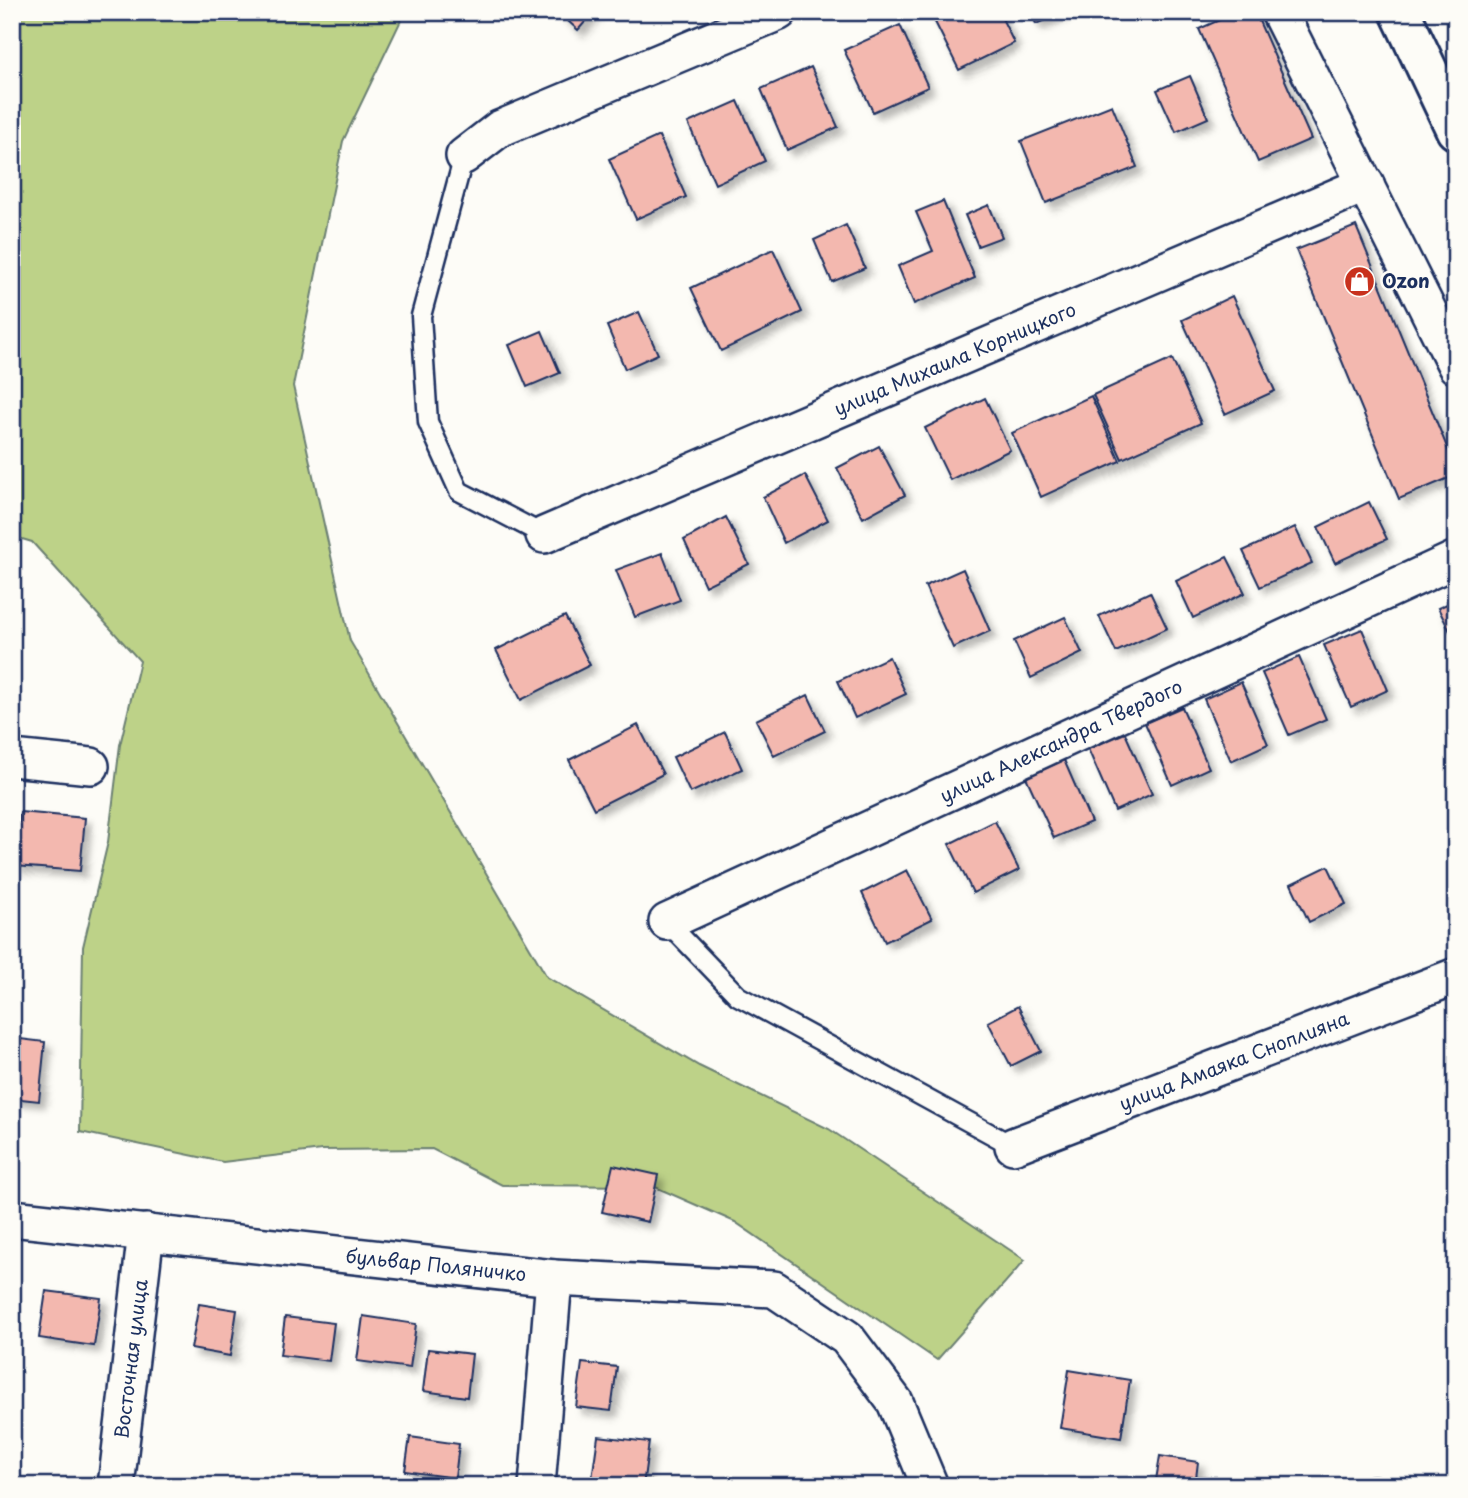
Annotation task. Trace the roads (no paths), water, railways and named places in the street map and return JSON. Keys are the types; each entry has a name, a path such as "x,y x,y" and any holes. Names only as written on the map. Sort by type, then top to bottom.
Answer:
{"street":[{"path":"464,156 499,129 779,12"},
{"path":"1279,12 1456,366"},
{"path":"1400,12 1456,130"},
{"name":"улица Михаила Корницкого","path":"544,535 1366,184"},
{"name":"улица Александра Твердого","path":"667,922 1456,559"},
{"path":"12,758 91,766"},
{"name":"улица Амаяка Сноплияна","path":"1013,1146 1456,976"},
{"name":"бульвар Поляничко","path":"12,1218 554,1278 774,1289 846,1338 895,1402 930,1486"},
{"name":"Восточная улица","path":"116,1486 146,1232"},
{"path":"537,1486 554,1278"}],"lane":[{"path":"464,156 421,316 428,422 459,491 544,535"},
{"path":"667,922 738,996 1013,1146"}],"place":[{"name":"Ozon","path":"1359,281"}]}
